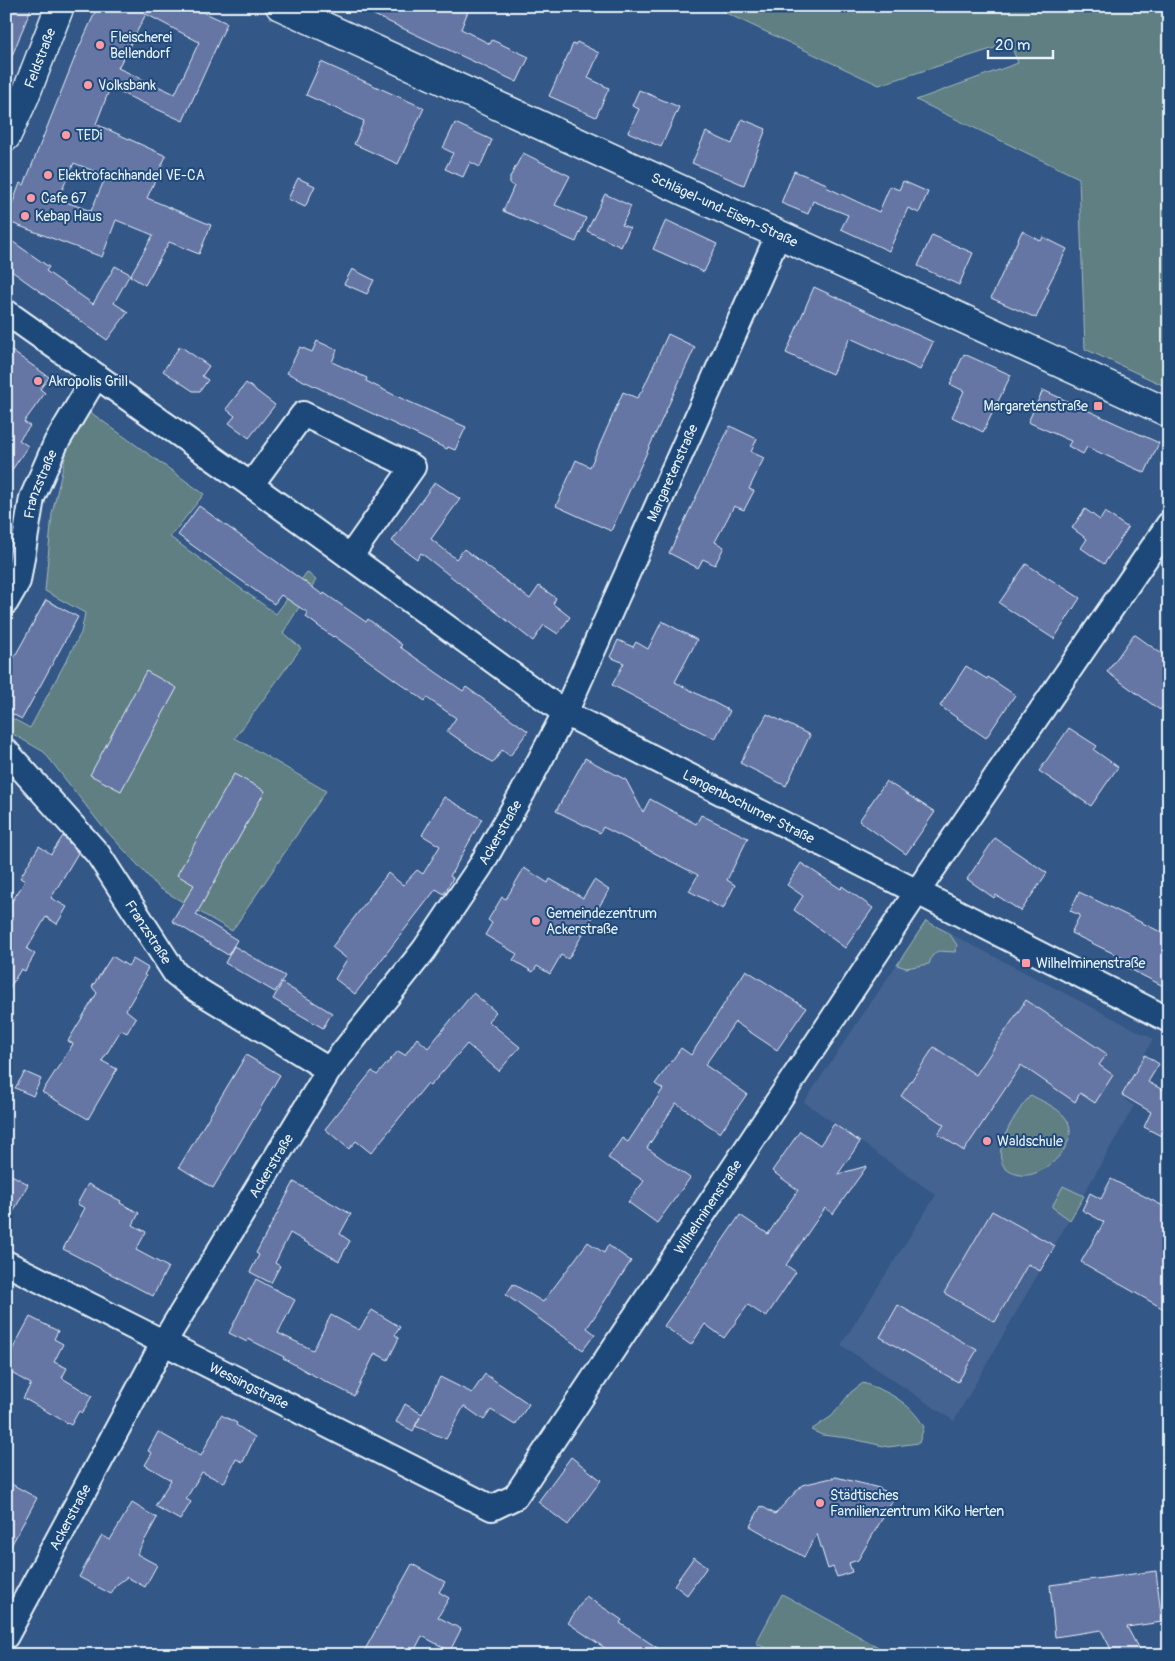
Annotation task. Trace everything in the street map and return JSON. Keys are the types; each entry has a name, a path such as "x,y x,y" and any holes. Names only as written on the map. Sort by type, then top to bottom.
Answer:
{"street":[{"name":"Feldstraße","path":"6,137 26,96 60,6"},
{"name":"Schlägel-und-Eisen-Straße","path":"280,6 1169,413"},
{"name":"Margaretenstraße","path":"565,713 779,233"},
{"name":"Langenbochumer Straße","path":"6,312 250,485 565,713 1169,1020"},
{"name":"Franzstraße","path":"6,602 18,581 32,498 56,443 96,376"},
{"path":"250,485 303,414 413,467 350,557"},
{"name":"Wilhelminenstraße","path":"492,1508 515,1497 563,1429 918,892 1169,524"},
{"name":"Ackerstraße","path":"6,1636 164,1342 329,1070 424,950 480,867 565,713"},
{"name":"Franzstraße","path":"6,751 98,854 175,973 191,986 329,1070"},
{"name":"Wessingstraße","path":"6,1263 492,1508"}],"shaded area":[{"name":"Waldschule","path":"926,921 1153,1039 1135,1071 1138,1073 1124,1099 1134,1106 954,1421 841,1345 936,1195 804,1102"}],"green space":[{"path":"711,6 1169,6 1169,388 1085,349 1079,178 916,100 1018,63 1010,43 879,85"},
{"path":"90,412 204,494 170,537 276,614 307,572 316,580 283,633 301,648 235,738 326,791 232,931 159,888 101,825 44,752 6,730 6,715 30,728 81,633 85,613 45,591 52,514 67,450"},
{"path":"926,921 949,933 957,945 955,952 938,951 932,956 929,964 906,968 897,965"},
{"path":"1031,1095 1060,1112 1069,1124 1070,1133 1062,1152 1054,1161 1036,1173 1020,1175 1009,1171 1003,1164 1000,1155 1006,1133"},
{"path":"1063,1186 1084,1196 1070,1220 1052,1207"},
{"path":"863,1383 890,1394 912,1411 924,1427 919,1443 888,1447 848,1438 822,1435 811,1430 832,1416 851,1392"},
{"path":"782,1594 893,1655 778,1655 756,1643"}],"building":[{"path":"6,6 32,6 8,66 6,66"},
{"path":"98,6 190,6 227,23 183,121 110,88 96,124 166,156 147,198 211,225 199,254 169,242 145,285 130,276 153,235 116,220 102,257 6,221 20,183 24,185 77,52","holes":["146,14 199,42 175,94 118,68","74,163 106,176 91,211 58,199"]},
{"path":"355,6 470,6 461,29 490,44 492,40 529,57 517,82"},
{"path":"577,42 599,53 588,78 609,88 596,117 549,96 573,44 575,45"},
{"path":"321,62 424,108 398,164 354,144 364,121 306,95"},
{"path":"639,90 679,107 661,147 628,132 639,109 632,106"},
{"path":"742,119 766,129 744,185 692,163 706,132 732,144"},
{"path":"455,123 492,140 480,167 470,162 463,177 445,169 453,153 443,148"},
{"path":"523,153 570,176 555,205 586,218 576,242 503,211 514,186 510,184 510,177"},
{"path":"794,171 827,184 826,187 879,212 890,186 899,190 903,181 928,192 919,213 908,208 889,251 841,229 848,215 813,201 808,214 781,203"},
{"path":"298,178 315,186 305,207 288,199"},
{"path":"605,194 631,206 622,225 630,228 621,247 587,231"},
{"path":"666,220 717,244 704,272 653,249"},
{"path":"1022,231 1041,241 1043,237 1067,249 1047,288 1049,289 1036,318 991,298"},
{"path":"932,235 973,253 959,285 918,266"},
{"path":"6,237 49,267 46,271 93,304 115,266 130,274 114,303 128,312 107,340 6,267"},
{"path":"352,269 374,280 367,294 344,284"},
{"path":"814,287 933,342 920,370 850,338 832,374 786,353"},
{"path":"668,334 695,347 611,531 556,506 576,460 590,467 623,392 637,398 642,391"},
{"path":"317,341 337,350 332,362 367,378 366,381 394,395 466,427 455,450 448,447 447,449 287,373 300,347 312,352"},
{"path":"180,346 209,366 202,376 208,380 200,391 193,391 163,371"},
{"path":"6,347 49,377 40,389 45,393 24,422 30,426 19,440 28,446 6,479"},
{"path":"964,354 1011,375 983,432 952,417 964,391 950,384"},
{"path":"246,383 275,405 249,438 229,423 235,416 226,409"},
{"path":"1043,390 1159,443 1145,473 1087,447 1083,454 1068,446 1071,441 1028,422"},
{"path":"730,426 757,439 751,452 764,458 749,489 754,491 744,510 734,506 715,542 724,547 715,565 703,559 698,568 669,553"},
{"path":"435,482 460,499 431,539 456,559 464,549 530,599 539,586 556,598 553,604 570,617 558,634 544,625 533,641 421,553 417,559 392,541"},
{"path":"199,506 323,595 324,593 366,622 368,619 402,645 400,647 463,691 466,687 528,731 510,756 502,750 493,763 447,731 456,718 427,698 425,701 333,637 306,617 308,613 281,595 274,604 178,535"},
{"path":"1085,509 1100,520 1105,512 1128,528 1104,564 1081,548 1087,539 1072,528"},
{"path":"1026,564 1080,598 1054,639 999,603"},
{"path":"46,600 78,617 22,719 6,711 6,672"},
{"path":"662,621 697,640 675,682 730,711 715,739 612,685 624,663 610,657 618,640 633,647 636,642 648,649"},
{"path":"1134,634 1169,659 1169,697 1160,710 1107,672"},
{"path":"966,666 987,679 988,677 1015,695 986,738 940,706"},
{"path":"146,671 177,688 121,791 90,775"},
{"path":"767,714 810,735 786,786 740,763"},
{"path":"1069,728 1097,746 1094,750 1118,767 1091,806 1039,771"},
{"path":"585,758 626,780 643,812 650,799 696,824 701,815 748,838 727,880 735,885 723,909 689,891 698,875 603,827 600,833 556,811"},
{"path":"234,774 265,791 196,915 237,940 228,955 172,921 194,885 177,875"},
{"path":"886,781 935,812 906,854 859,821"},
{"path":"444,797 482,819 450,876 453,878 444,894 436,889 355,994 335,979 347,959 332,947 388,873 403,885 417,870 423,874 440,846 422,835"},
{"path":"63,836 78,853 51,898 67,907 57,924 46,917 27,949 35,954 25,971 21,969 6,994 6,911 25,881 20,878 39,846 51,854"},
{"path":"995,838 1047,873 1021,911 996,895 994,898 967,879"},
{"path":"801,863 841,889 842,886 873,908 845,948 794,910 803,896 787,885"},
{"name":"Gemeindezentrum Ackerstraße","path":"524,868 548,883 550,879 583,898 594,880 609,890 568,959 561,955 550,974 537,966 533,972 513,960 517,954 485,935 492,923 488,920 502,897 506,899"},
{"path":"1079,892 1169,936 1169,989 1122,965 1125,959 1071,933 1080,915 1070,911"},
{"path":"234,946 285,976 275,992 225,963"},
{"path":"112,956 128,966 133,959 148,968 144,975 146,976 126,1010 136,1018 127,1033 121,1030 102,1061 117,1069 88,1119 42,1092 73,1044 68,1041 97,993 92,987"},
{"path":"746,970 806,1008 777,1050 735,1022 705,1065 747,1094 720,1133 676,1103 647,1148 690,1178 657,1223 628,1202 644,1181 608,1158 622,1138 628,1142 663,1089 655,1084 681,1048 691,1055"},
{"path":"282,983 332,1013 323,1028 273,999"},
{"path":"473,993 496,1012 488,1021 520,1047 499,1071 467,1044 430,1086 427,1084 371,1153 356,1141 349,1149 325,1129 372,1071 377,1075 398,1051 405,1055 417,1038 428,1048"},
{"path":"1026,1000 1107,1054 1099,1065 1113,1075 1095,1103 1080,1093 1075,1102 1021,1065 964,1151 938,1134 944,1125 901,1096 934,1047 976,1075"},
{"path":"246,1055 280,1075 213,1188 179,1167"},
{"path":"1145,1055 1159,1064 1148,1082 1163,1090 1169,1079 1169,1122 1161,1136 1144,1127 1151,1112 1122,1095"},
{"path":"25,1072 41,1079 33,1096 15,1088"},
{"path":"834,1124 860,1142 838,1174 867,1166 833,1214 825,1208 786,1265 796,1272 766,1317 748,1305 724,1338 705,1324 691,1345 664,1326 740,1215 768,1234 798,1190 772,1171 800,1131 820,1145"},
{"path":"6,1172 28,1184 6,1226"},
{"path":"1111,1179 1169,1209 1169,1312 1081,1262 1104,1222 1082,1210 1090,1193 1101,1199"},
{"path":"294,1182 351,1214 340,1234 350,1241 339,1261 290,1233 275,1263 280,1266 271,1283 250,1272 259,1255 256,1253"},
{"path":"88,1184 121,1201 120,1203 139,1213 133,1225 146,1232 136,1250 168,1267 153,1296 63,1249 85,1208 77,1204"},
{"path":"992,1211 1055,1246 1040,1271 1028,1264 995,1322 944,1293"},
{"path":"588,1242 604,1253 608,1245 631,1261 587,1328 595,1334 583,1350 506,1295 513,1284 543,1302"},
{"path":"256,1279 295,1300 278,1333 313,1350 331,1315 359,1330 372,1310 400,1327 395,1335 399,1338 388,1360 375,1353 354,1396 311,1374 284,1357 248,1339 247,1342 229,1333"},
{"path":"898,1305 977,1350 958,1382 880,1337"},
{"path":"30,1317 58,1331 54,1339 63,1344 54,1362 67,1368 62,1378 92,1396 82,1413 79,1411 71,1425 23,1398 31,1384 6,1370 6,1361"},
{"path":"485,1374 529,1404 515,1425 491,1410 484,1420 464,1406 446,1439 415,1426 413,1431 396,1422 405,1404 422,1414 440,1377 472,1393"},
{"path":"221,1415 237,1423 236,1425 255,1437 243,1462 236,1459 224,1483 202,1472 186,1499 191,1502 180,1520 155,1506 171,1480 145,1465 152,1453 148,1451 158,1432 201,1456"},
{"path":"571,1457 601,1480 568,1525 538,1502"},
{"path":"836,1477 879,1488 895,1497 858,1560 849,1563 852,1572 837,1577 833,1567 828,1569 817,1534 804,1557 750,1526 761,1506 775,1514 802,1485"},
{"path":"6,1481 37,1498 6,1555"},
{"path":"132,1503 157,1518 137,1554 157,1565 145,1587 127,1577 115,1586 111,1594 79,1577 102,1535 110,1540"},
{"path":"694,1557 707,1567 687,1595 674,1585"},
{"path":"412,1564 445,1582 439,1592 449,1598 438,1617 461,1629 450,1651 422,1636 412,1655 362,1655"},
{"path":"1156,1571 1162,1622 1127,1627 1142,1655 1114,1655 1101,1630 1055,1637 1050,1585"},
{"path":"586,1596 622,1620 620,1623 668,1655 615,1655 568,1623"}],"place":[{"name":"Fleischerei Bellendorf","path":"100,45"},
{"name":"Volksbank","path":"88,85"},
{"name":"TEDi","path":"66,135"},
{"name":"Elektrofachhandel VE-CA","path":"48,175"},
{"name":"Cafe 67","path":"31,198"},
{"name":"Kebap Haus","path":"25,216"},
{"name":"Akropolis Grill","path":"38,381"},
{"name":"Margaretenstraße","path":"1098,406"},
{"name":"Gemeindezentrum Ackerstraße","path":"536,921"},
{"name":"Wilhelminenstraße","path":"1026,963"},
{"name":"Waldschule","path":"987,1141"},
{"name":"Städtisches Familienzentrum KiKo Herten","path":"820,1503"}]}
